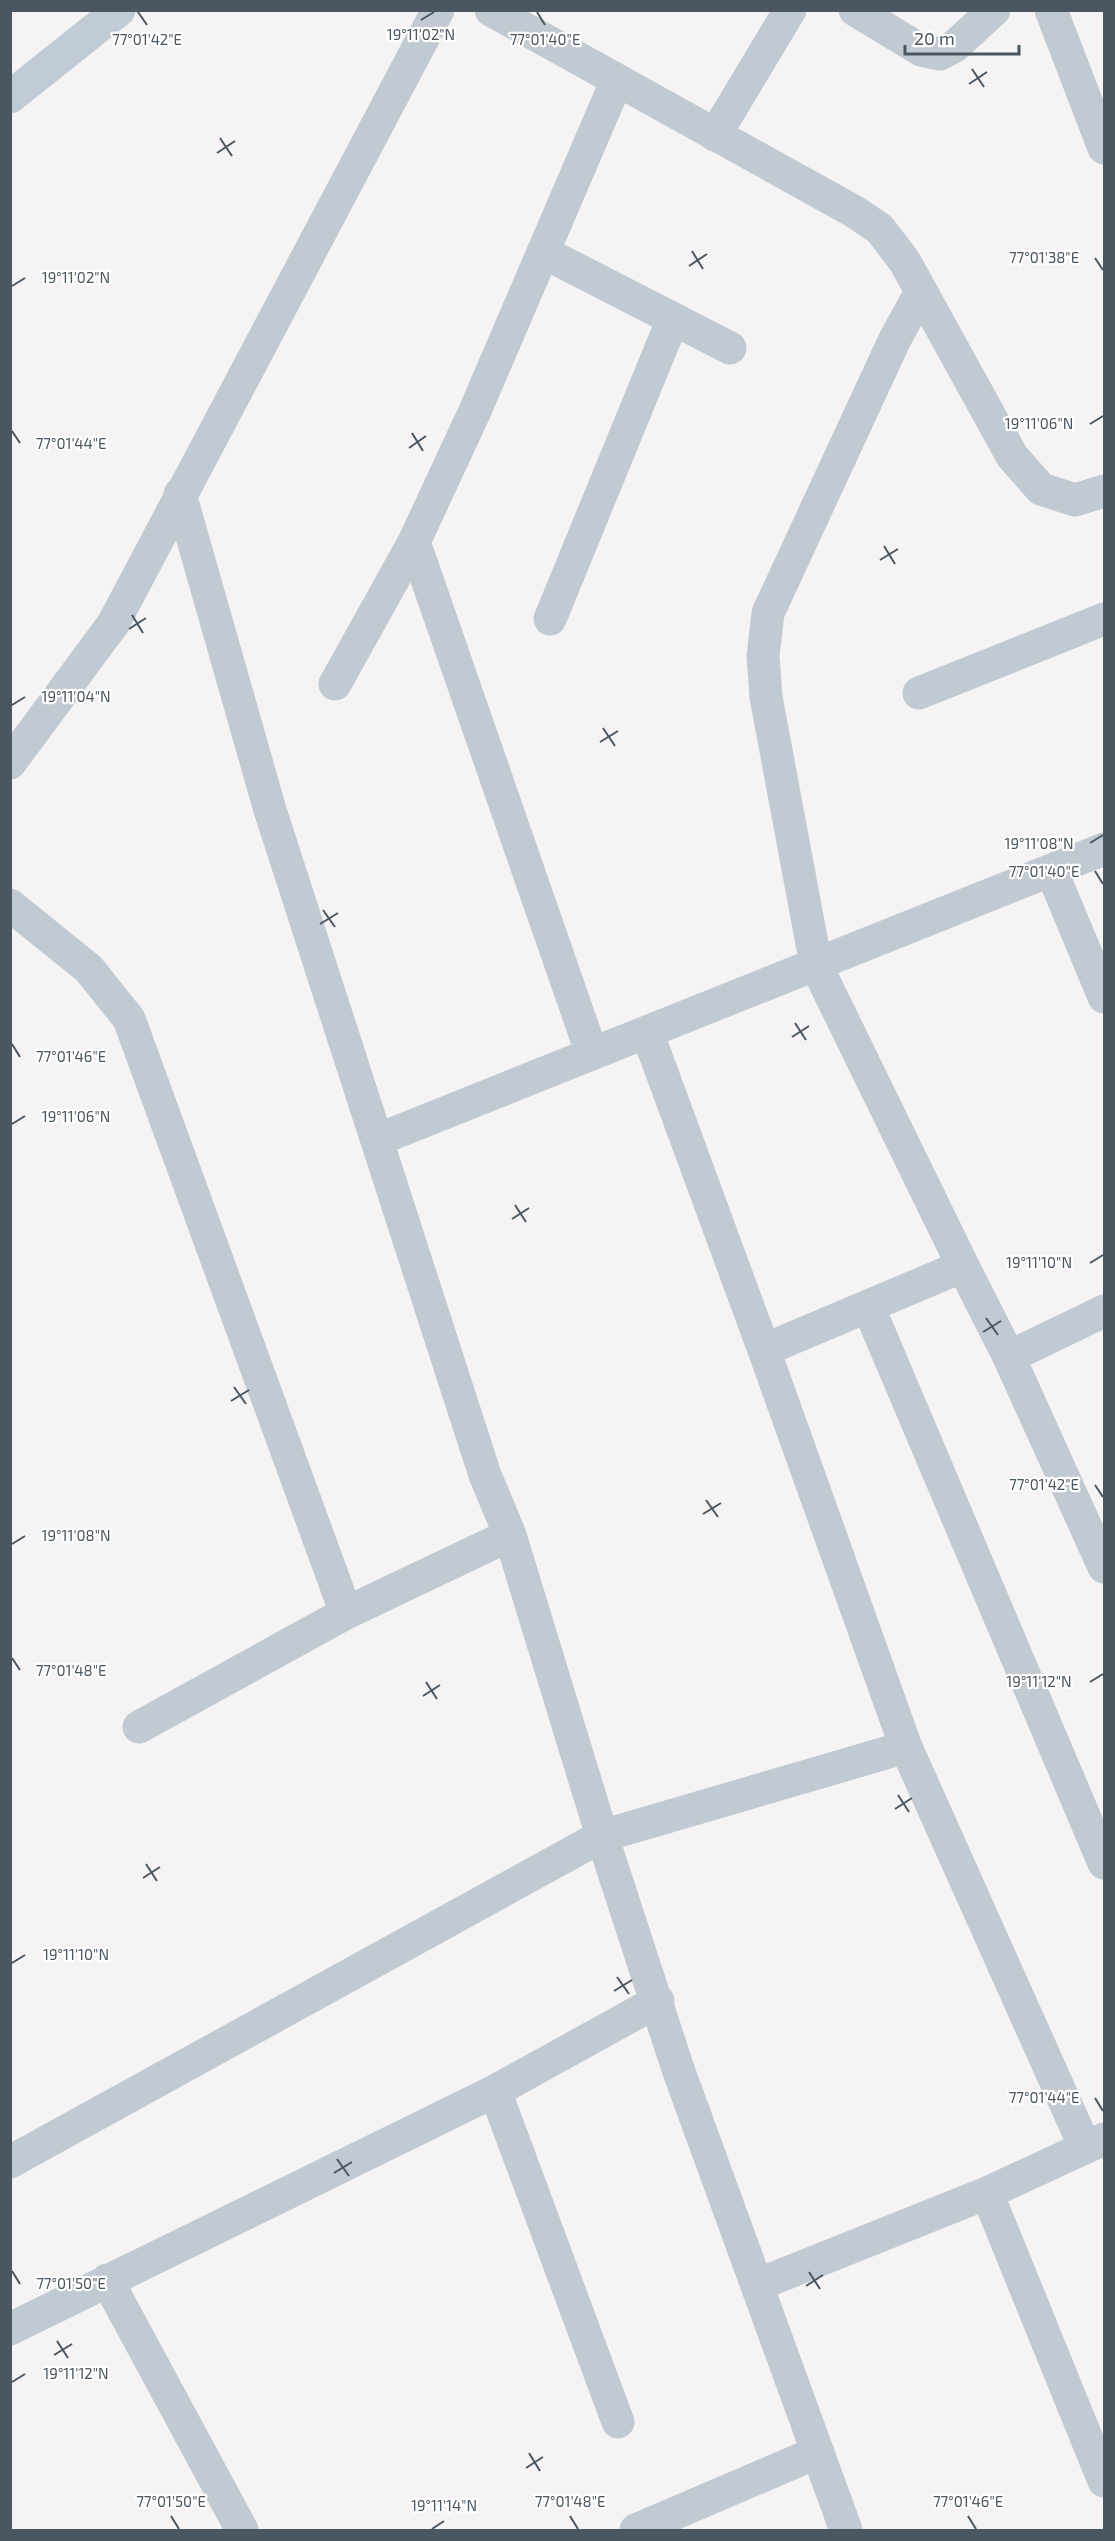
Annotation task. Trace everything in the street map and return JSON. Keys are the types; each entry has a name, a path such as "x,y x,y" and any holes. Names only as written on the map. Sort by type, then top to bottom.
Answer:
{"main road":[{"path":"11,96 119,10"}],"street":[{"path":"10,763 113,624 438,10"},
{"path":"491,10 855,212 880,229 905,262 1012,456 1041,489 1075,500 1104,491"},
{"path":"715,135 790,10"},
{"path":"855,10 921,50 940,54 955,46 994,10"},
{"path":"1051,10 1102,131"},
{"path":"335,684 414,542 474,413 617,80"},
{"path":"543,252 730,348"},
{"path":"921,292 895,339 768,613 764,656 766,697 816,965 1010,1357 1104,1567"},
{"path":"550,619 673,319"},
{"path":"180,494 270,810 485,1475 510,1535 602,1836 658,2001 678,2069 846,2530"},
{"path":"414,542 592,1054"},
{"path":"919,693 1104,619"},
{"path":"377,1140 1052,872 1104,849"},
{"path":"1052,872 1104,997"},
{"path":"10,905 89,969 129,1019 346,1613"},
{"path":"647,1032 906,1747 1095,2143 987,2193 757,2285"},
{"path":"764,1350 963,1266"},
{"path":"868,1306 1104,1863"},
{"path":"1010,1357 1104,1311"},
{"path":"139,1727 346,1613 510,1535"},
{"path":"10,2163 602,1836 906,1747"},
{"path":"10,2329 495,2091 658,2001"},
{"path":"495,2091 618,2422"},
{"path":"987,2193 1104,2481"},
{"path":"106,2280 242,2530"},
{"path":"636,2530 818,2452"}]}
